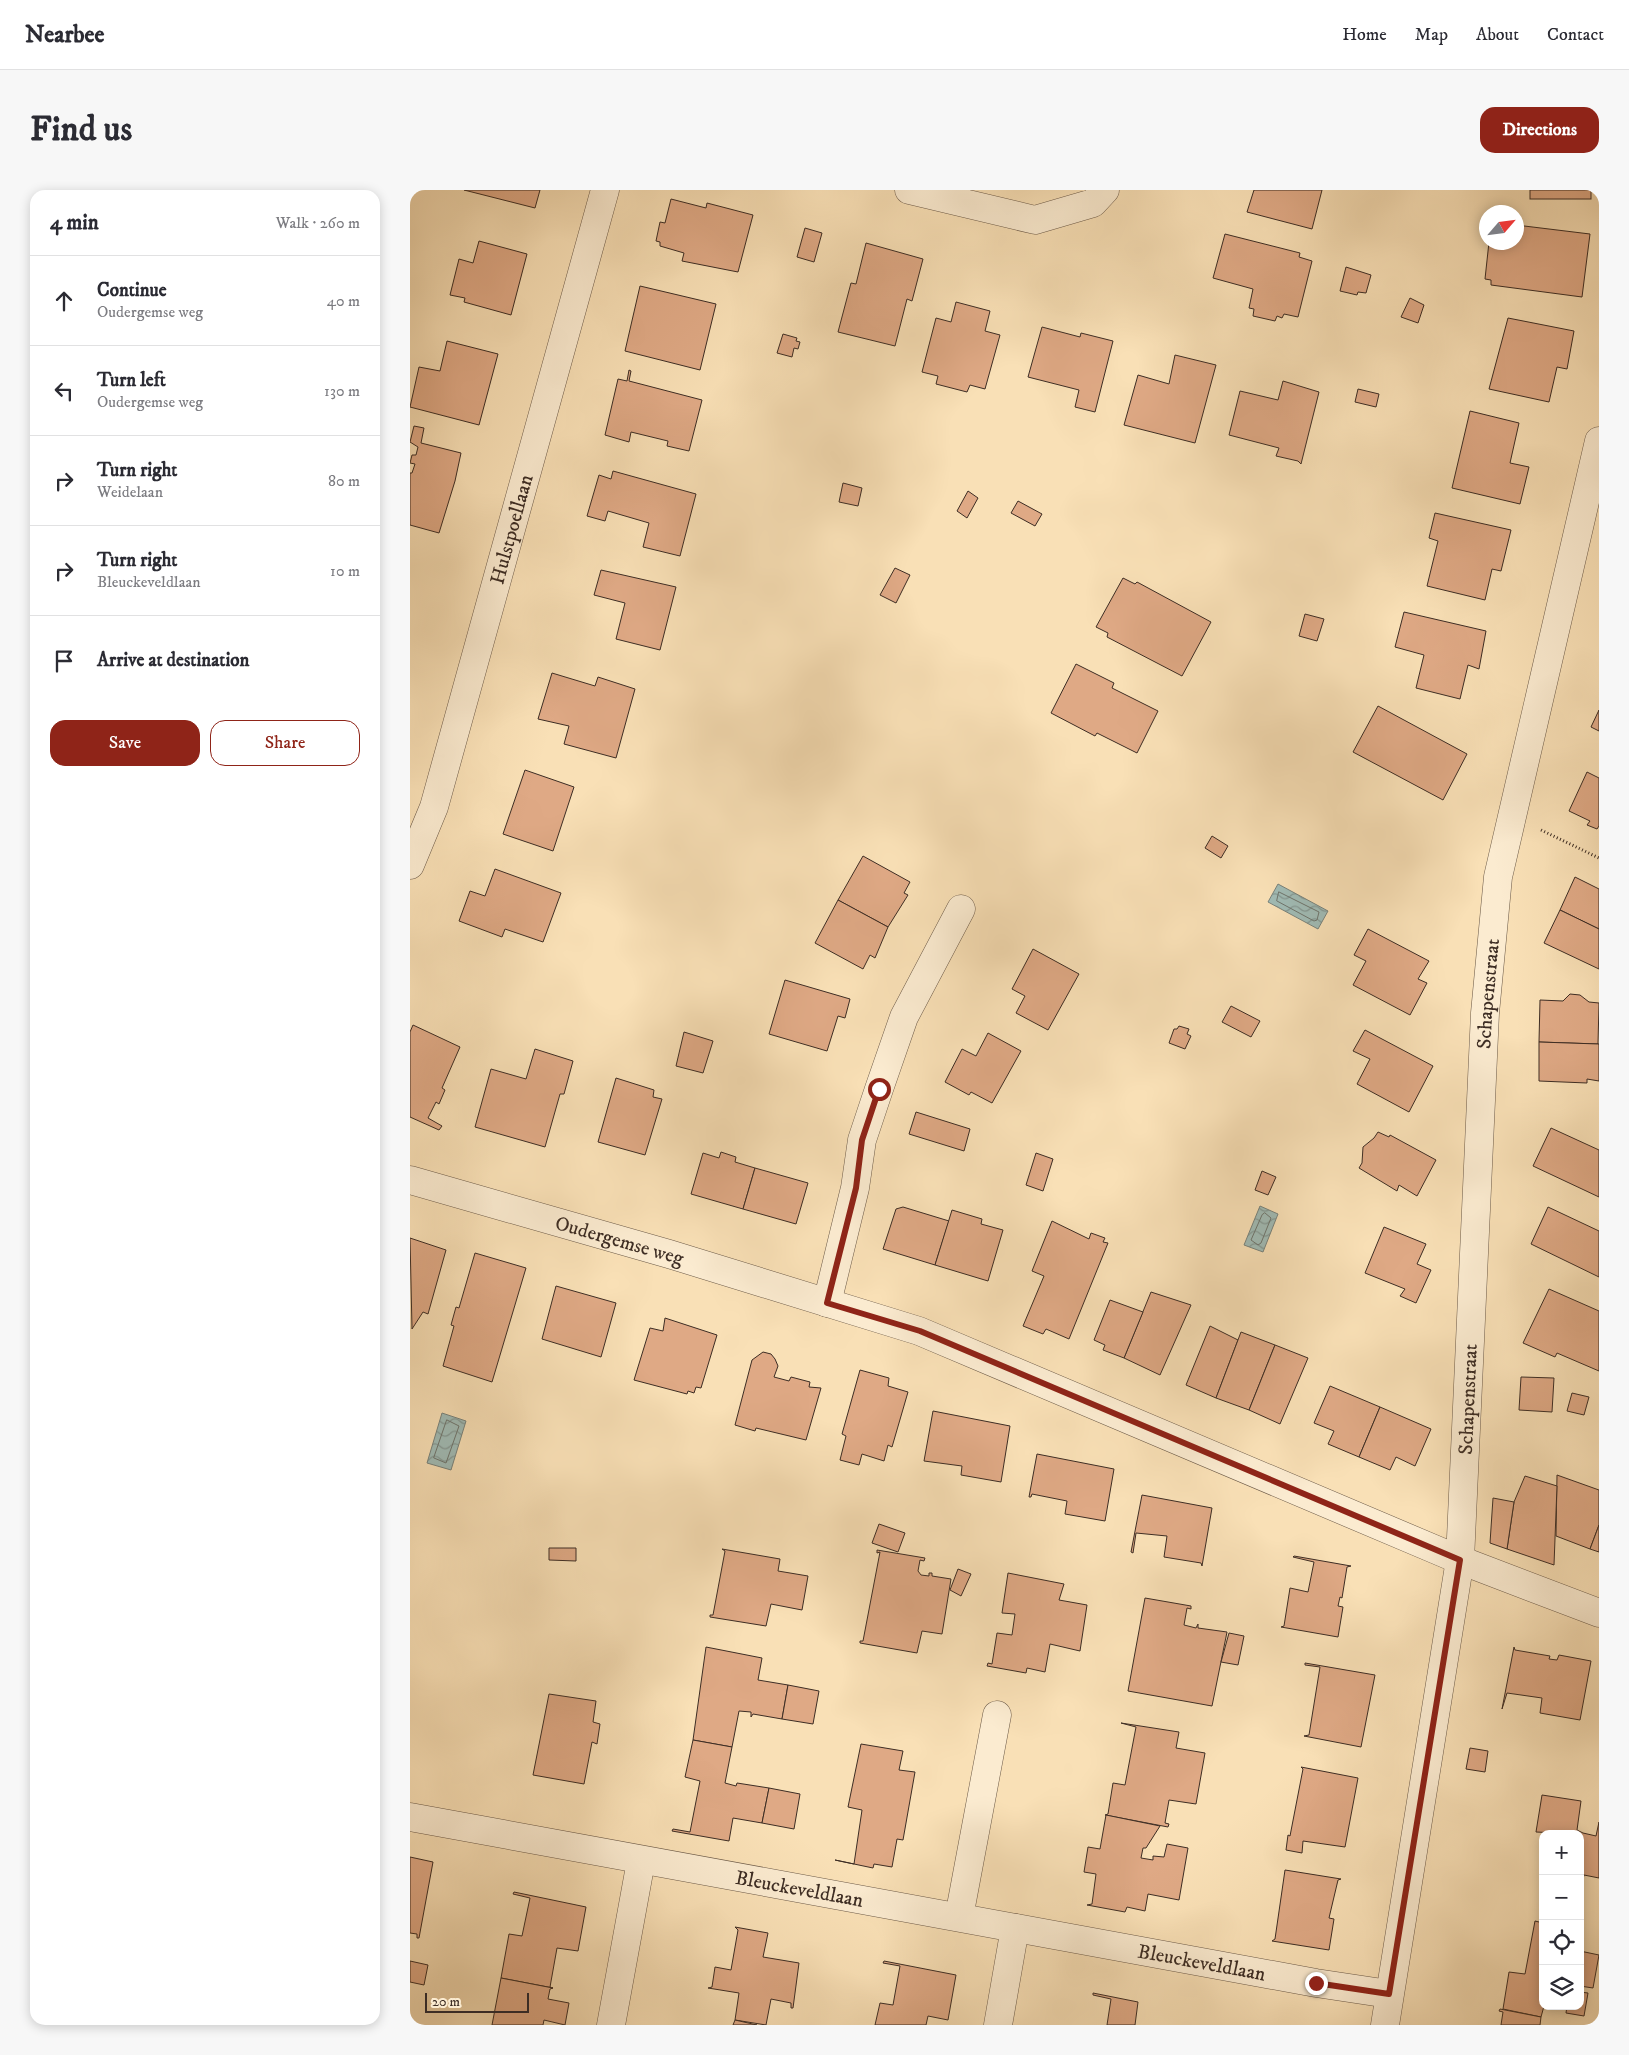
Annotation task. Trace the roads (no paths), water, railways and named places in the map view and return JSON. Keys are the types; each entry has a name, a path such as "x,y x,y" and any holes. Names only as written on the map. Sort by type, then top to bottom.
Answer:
{"street":[{"name":"Hulstpoellaan","path":"410,865 434,807 605,190"},
{"path":"909,190 1035,220 1094,203 1105,190"},
{"name":"Schapenstraat","path":"1385,2025 1460,1560 1485,1013 1498,877 1599,441"},
{"path":"827,1303 856,1188 862,1140 891,1053 904,1017 961,910"},
{"name":"Oudergemse weg","path":"410,1180 920,1331 1460,1560 1599,1613"},
{"path":"959,1917 997,1715"},
{"name":"Bleuckeveldlaan","path":"410,1817 561,1844 641,1861 1316,1983 1389,1994"},
{"path":"610,2025 641,1861"},
{"path":"998,2025 1015,1928"}],"water":[{"path":"1278,884 1328,911 1318,929 1268,902"},
{"path":"1260,1206 1278,1214 1263,1252 1244,1245"},
{"path":"442,1413 466,1421 451,1470 427,1463"}]}
